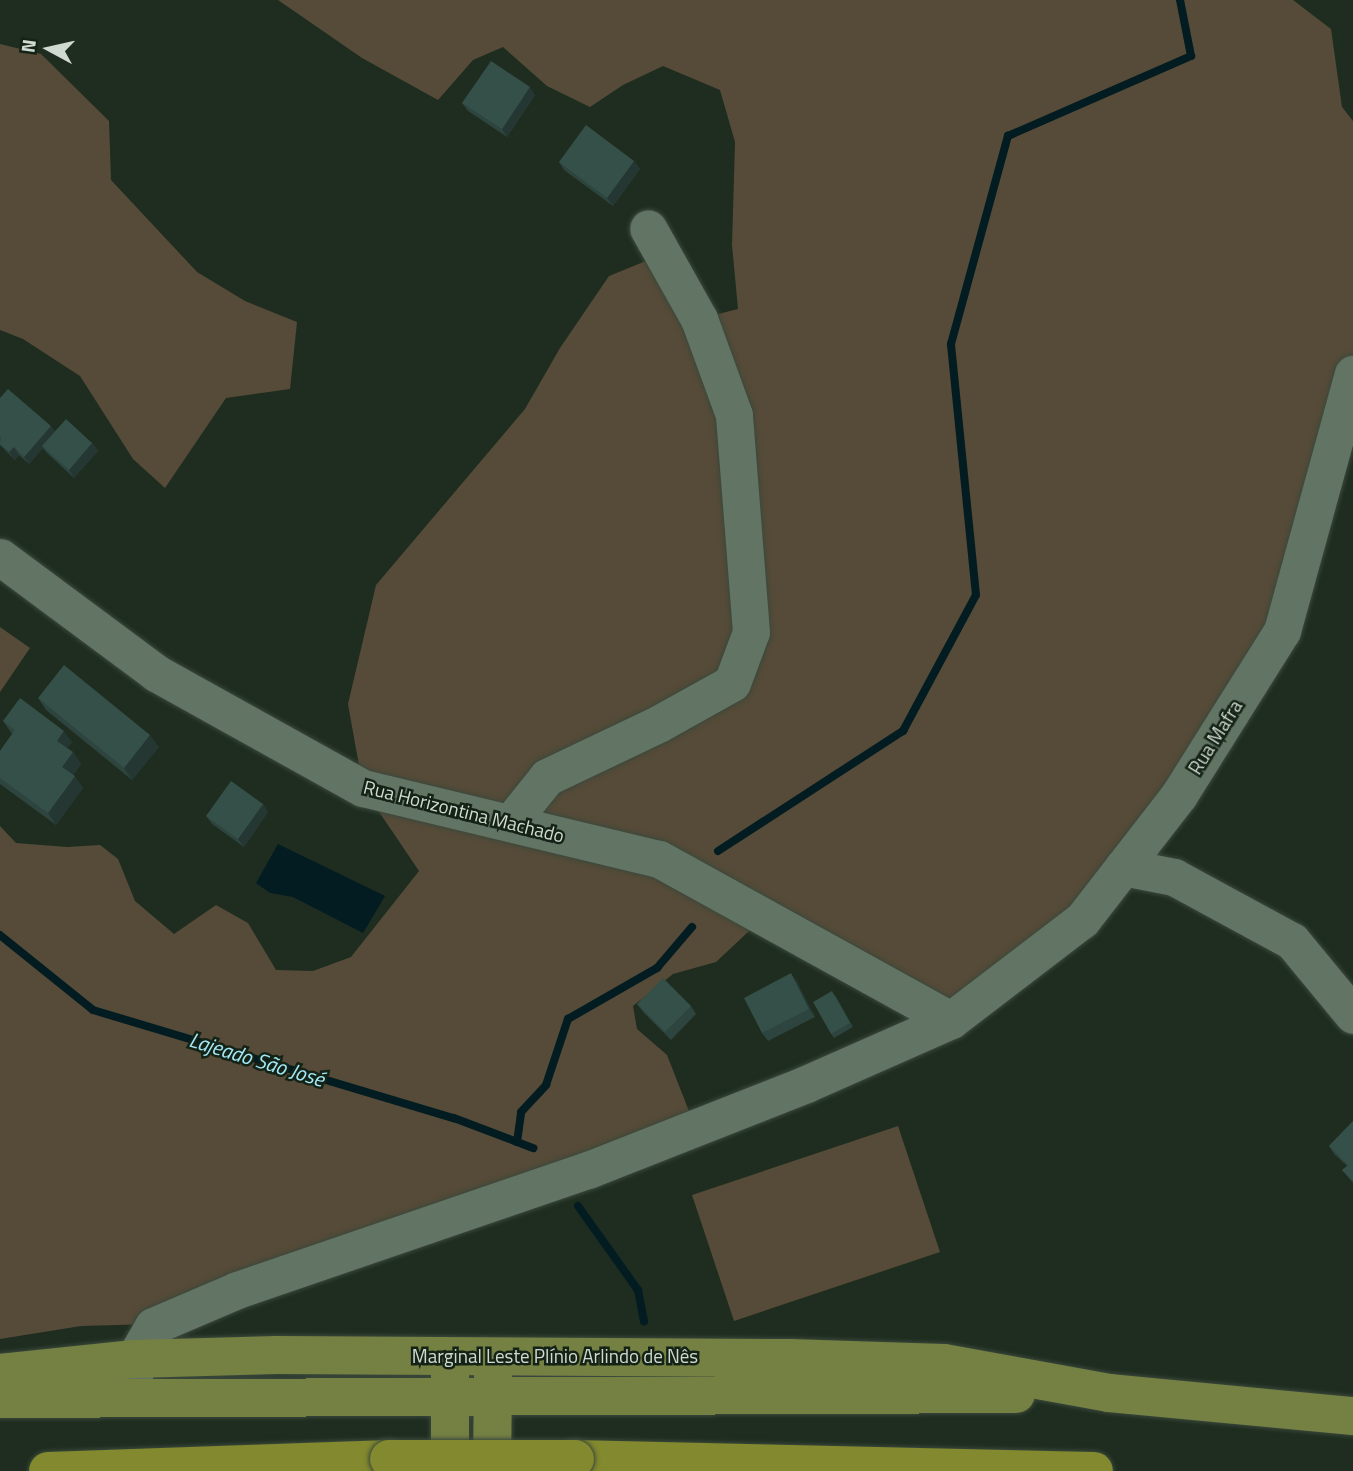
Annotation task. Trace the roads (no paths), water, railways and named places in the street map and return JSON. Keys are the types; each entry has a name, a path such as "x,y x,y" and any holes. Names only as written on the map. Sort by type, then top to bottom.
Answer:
{"highway":[{"path":"48,1471 389,1459 575,1459 1094,1471"}],"main road":[{"name":"Marginal Leste Plínio Arlindo de Nês","path":"0,1373 134,1359 450,1356 790,1358 944,1363 1109,1394"},
{"path":"450,1356 450,1471"},
{"path":"492,1471 493,1356"},
{"name":"Marginal Leste Plínio Arlindo de Nês","path":"0,1399 134,1396 1109,1394 1353,1416"}],"street":[{"path":"510,823 547,777 660,723 732,683 751,632 734,415 699,319 648,228"},
{"name":"Rua Mafra","path":"134,1359 153,1326 237,1290 588,1170 793,1089 951,1020 1082,920 1179,795 1282,631 1353,374"},
{"name":"Rua Horizontina Machado","path":"0,557 156,673 363,788 659,859 951,1020"},
{"path":"1123,867 1174,877 1292,941 1353,1015"},
{"path":"134,1359 134,1396"}],"water":[{"path":"278,844 385,896 363,933 293,897 270,893 256,883"}],"waterway":[{"path":"718,851 903,731 976,595 951,344 1008,136 1191,56 1180,0"},
{"path":"517,1142 521,1112 546,1085 568,1019 657,968 692,927"},
{"name":"Lajeado São José","path":"0,935 93,1010 454,1118 533,1148"},
{"name":"Lajeado São José","path":"578,1206 638,1290 644,1321"}]}
